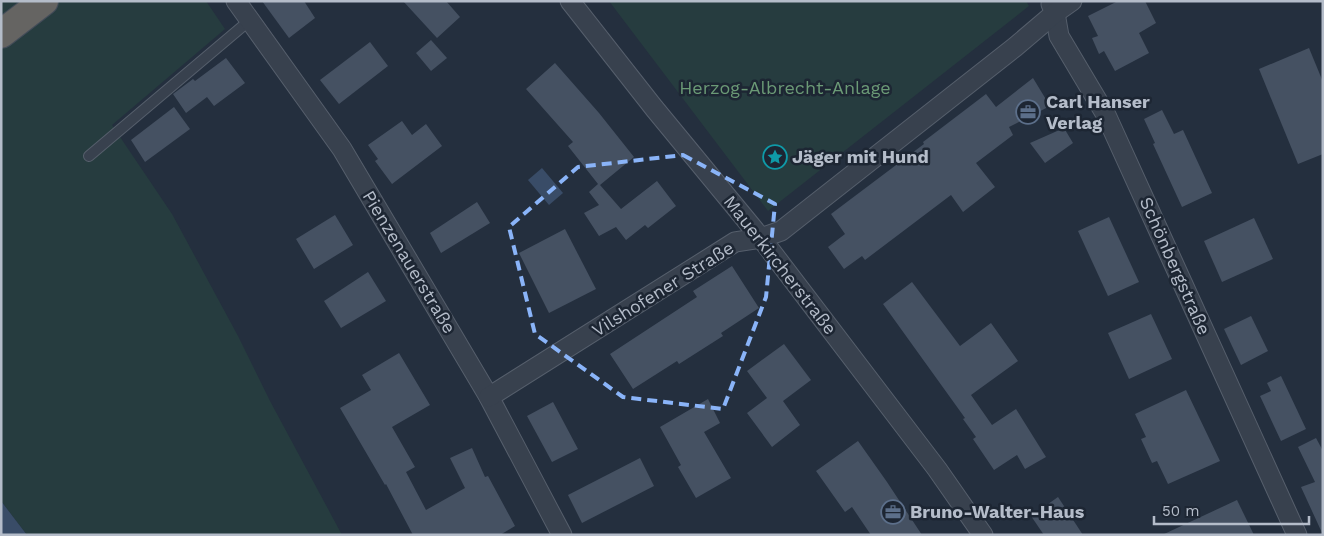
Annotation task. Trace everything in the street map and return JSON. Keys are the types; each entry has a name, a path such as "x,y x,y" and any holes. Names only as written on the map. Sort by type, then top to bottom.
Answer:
{"highway":[{"path":"1,34 44,1"}],"street":[{"name":"Pienzenauerstraße","path":"236,1 342,149 489,397 562,535"},
{"name":"Mauerkircherstraße","path":"570,1 760,238 937,469 983,535"},
{"name":"Vilshofener Straße","path":"489,397 735,242 760,238 781,231 1015,47 1052,7 1072,1"},
{"name":"Schönbergstraße","path":"1052,7 1059,36 1106,115 1297,535"}],"lane":[{"path":"89,156 250,20"}],"highlighted area":[{"path":"683,155 775,204 766,297 723,409 623,397 535,334 509,227 578,167"}],"green space":[{"path":"1,1 206,1 225,29 112,125 172,214 342,535 27,535 1,501"},
{"name":"Herzog-Albrecht-Anlage","path":"609,1 1026,1 1029,6 768,211"}],"water":[{"path":"542,168 563,193 549,205 528,180"},
{"path":"1,501 27,535 1,535"}],"building":[{"path":"262,1 304,1 315,18 289,38"},
{"path":"403,1 446,1 460,17 437,38"},
{"path":"1118,1 1145,1 1156,23 1139,33 1149,53 1115,71 1104,51 1099,54 1092,38 1098,36 1088,16"},
{"path":"431,40 447,58 431,71 416,53"},
{"path":"370,42 388,66 339,104 320,80"},
{"path":"1309,48 1323,82 1323,154 1298,164 1259,69"},
{"path":"226,58 245,83 214,106 207,97 186,113 173,94 193,79 195,81"},
{"path":"555,63 599,113 634,157 600,185 621,209 657,181 676,206 648,228 645,225 626,240 616,227 599,236 584,213 599,205 589,192 598,184 568,146 573,142 526,89"},
{"path":"1033,78 1050,106 1009,127 1013,135 976,163 995,187 963,212 951,195 865,260 862,256 844,269 828,247 845,234 831,214 924,144 923,142 986,94 996,107"},
{"path":"174,107 190,129 145,162 131,140"},
{"path":"1162,110 1174,134 1183,130 1212,193 1182,207 1153,144 1155,143 1144,119"},
{"path":"402,121 412,135 426,124 442,146 392,184 375,161 378,159 368,145"},
{"path":"1064,128 1073,143 1045,163 1030,143"},
{"path":"477,202 490,223 441,253 430,233"},
{"path":"335,215 353,245 314,269 296,239"},
{"path":"1109,217 1139,282 1108,296 1078,231"},
{"path":"1254,218 1273,259 1222,282 1204,241"},
{"path":"565,229 596,289 549,313 519,253"},
{"path":"732,266 759,308 721,333 723,336 679,364 677,361 633,389 610,354 697,297 693,291"},
{"path":"368,272 386,301 341,328 324,301"},
{"path":"912,282 960,346 991,323 1018,361 971,395 992,425 1016,409 1046,457 1025,469 1017,455 994,470 973,439 976,437 963,419 965,418 883,304"},
{"path":"1151,314 1172,359 1129,379 1108,333"},
{"path":"1251,316 1268,351 1241,365 1224,329"},
{"path":"784,344 811,380 783,401 800,425 772,447 747,413 767,398 747,371"},
{"path":"399,353 430,405 392,427 415,467 406,472 426,510 465,488 450,458 472,448 485,477 488,476 515,526 500,535 413,535 386,484 340,408 371,390 362,375"},
{"path":"1281,376 1306,429 1281,441 1260,396 1271,391 1267,383"},
{"path":"1186,390 1220,461 1168,484 1157,461 1152,463 1141,439 1146,437 1135,414"},
{"path":"708,399 720,423 704,432 731,478 696,498 678,467 681,465 660,427"},
{"path":"553,402 578,449 552,462 527,416"},
{"path":"1316,438 1323,451 1323,535 1301,487 1315,482 1298,447"},
{"path":"858,441 922,535 871,535 852,507 845,512 816,471"},
{"path":"640,458 654,486 582,523 568,495"},
{"path":"1058,497 1083,535 1044,535 1031,516"},
{"path":"1237,500 1254,535 1162,535"}],"place":[{"name":"Carl Hanser Verlag","path":"1028,112"},
{"name":"Jäger mit Hund","path":"775,157"},
{"name":"Bruno-Walter-Haus","path":"893,512"}]}
